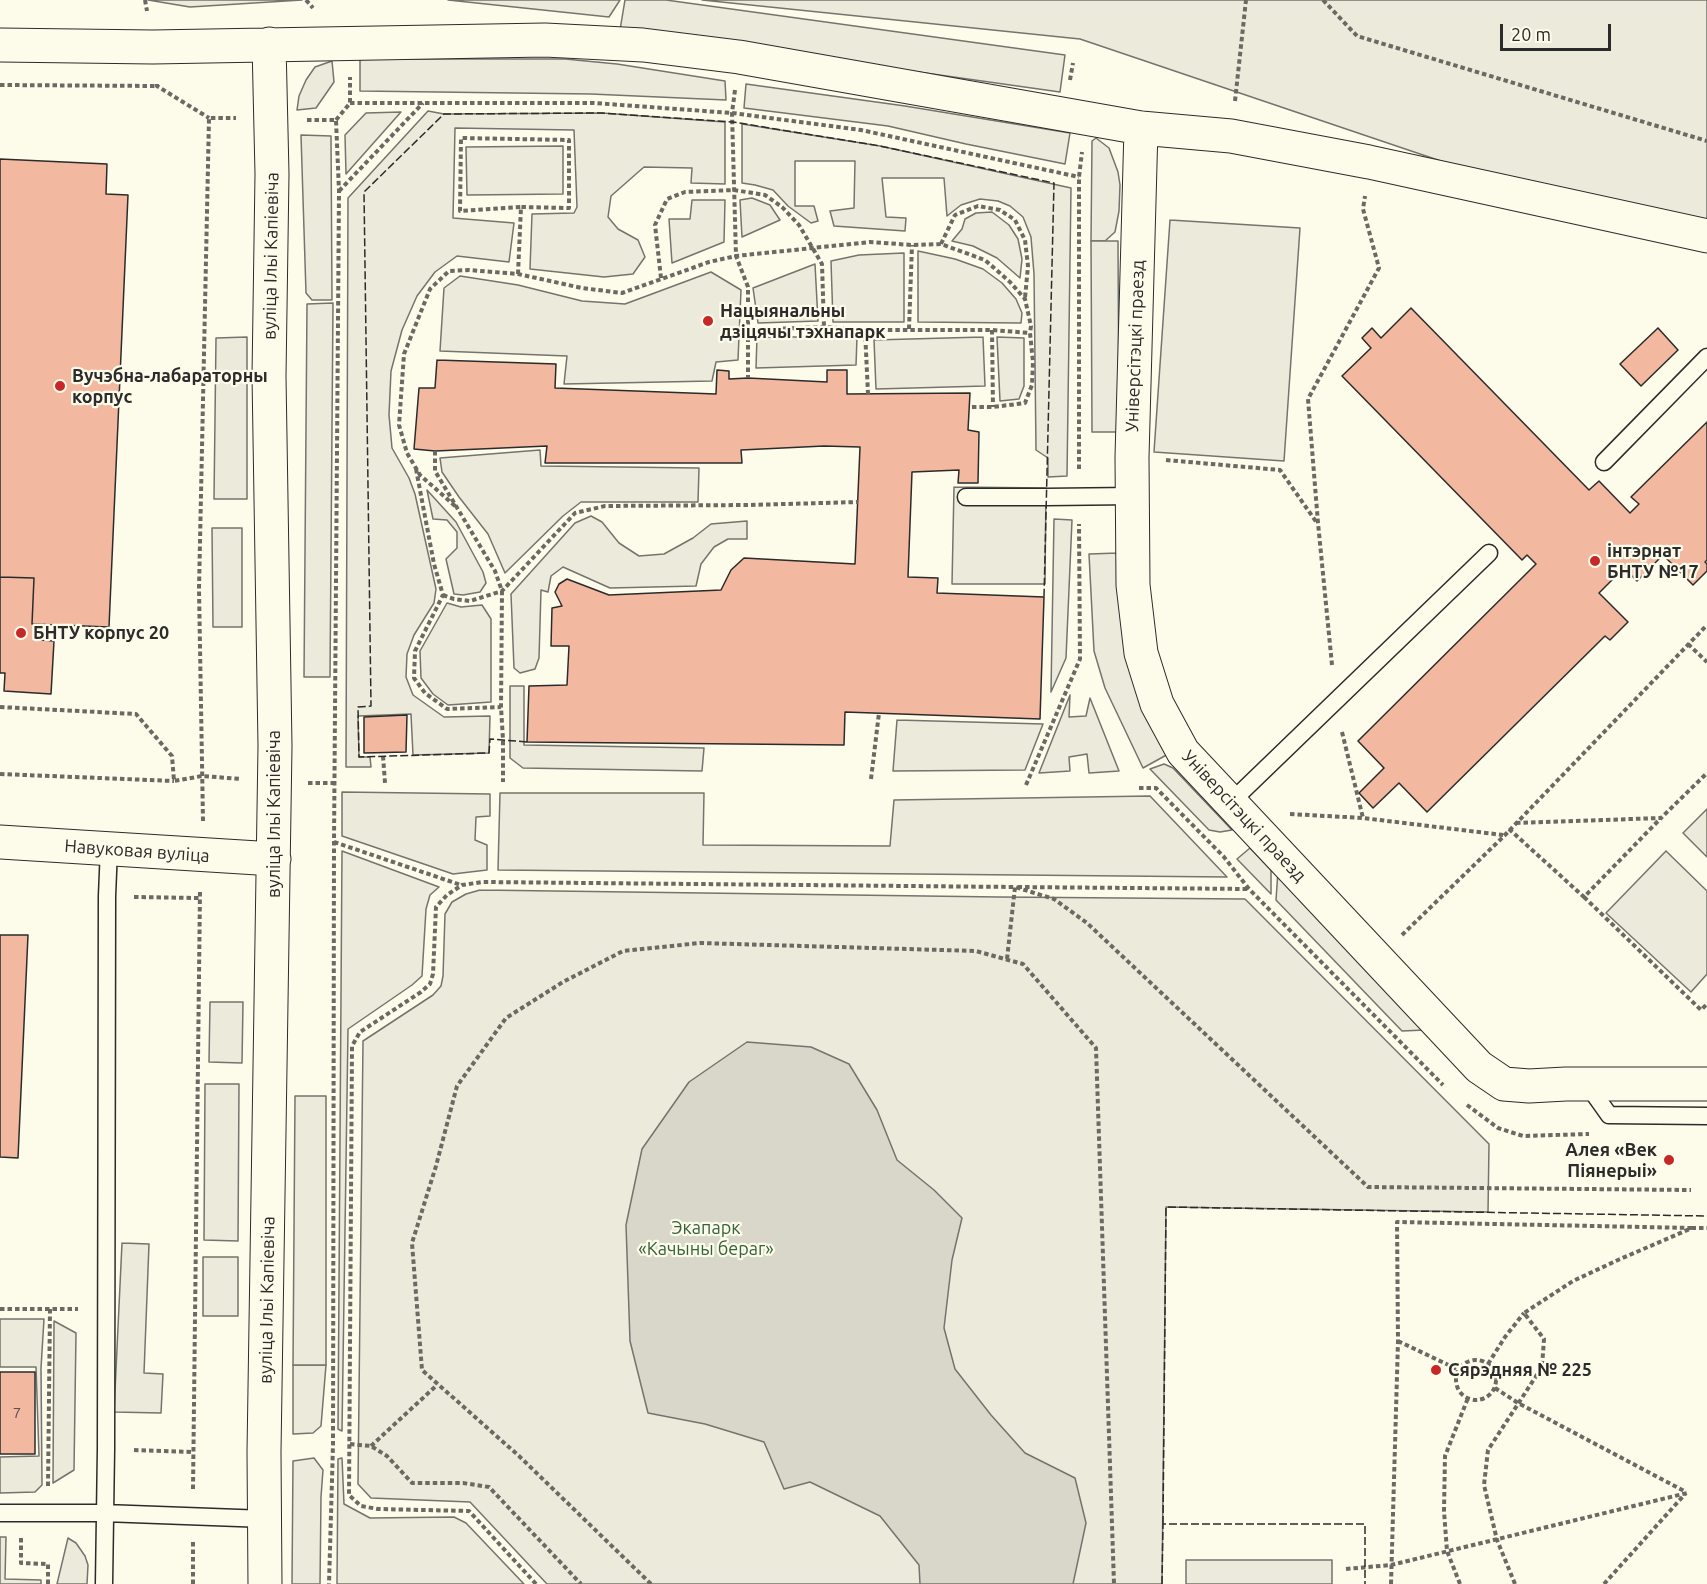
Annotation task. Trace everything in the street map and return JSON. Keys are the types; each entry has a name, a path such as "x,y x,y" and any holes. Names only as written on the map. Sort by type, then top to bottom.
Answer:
{"street":[{"path":"0,45 153,47 545,40 643,45 739,57 1141,128 1231,136 1370,162 1707,236"},
{"name":"вуліца Ільі Капіевіча","path":"265,1584 264,1452 274,859 269,376 272,163 269,44"},
{"name":"Універсітэцкі праезд","path":"1141,128 1132,457 1133,585 1141,653 1157,704 1183,752 1479,1067 1504,1084 1529,1086 1707,1083"},
{"name":"Навуковая вуліца","path":"0,842 274,859"}],"lane":[{"path":"1604,462 1707,357"},
{"path":"966,497 1132,496"},
{"path":"1230,803 1489,553"},
{"path":"104,1584 109,848"},
{"path":"1587,1084 1609,1115 1707,1116"},
{"path":"0,1514 104,1513 266,1519"}],"path":[{"path":"1231,136 1246,0"},
{"path":"1323,0 1357,36 1707,141"},
{"path":"1026,785 1080,659 1079,177 1088,99 1068,95 1073,63"},
{"path":"0,85 157,86"},
{"path":"339,191 423,102"},
{"path":"336,120 350,103 594,103 732,113 861,130 1079,177"},
{"path":"732,113 736,256 748,287 748,378"},
{"path":"461,138 569,140 569,208 521,207 460,211 461,138"},
{"path":"1363,818 1335,702 1308,399 1379,268 1363,209 1370,162"},
{"path":"661,278 655,225 668,200 685,192 734,190 765,195 782,207 799,225 822,264 824,327"},
{"path":"941,244 955,215 978,206 1000,210 1015,220 1025,240 1028,266 1025,299 1031,326 1032,385 1025,403 970,407"},
{"path":"518,274 521,207"},
{"path":"454,506 420,475 406,453 399,425 404,354 430,289 449,271 469,270 518,274 582,288 622,293 709,261 736,256 870,242 912,245 941,244 985,260 1025,299"},
{"path":"909,329 912,245"},
{"path":"748,330 824,327 865,330 992,330 1030,333"},
{"path":"865,330 868,394"},
{"path":"992,330 993,407"},
{"path":"435,451 435,471 495,571 502,591 503,782"},
{"path":"1132,457 1280,470 1318,524"},
{"path":"415,467 434,564 443,595 415,651 414,678 424,693 447,709 501,707"},
{"path":"443,595 470,602 502,591 575,513 605,506 858,502"},
{"path":"1401,936 1504,836 1707,625"},
{"path":"1688,644 1707,662"},
{"path":"0,707 136,714 172,756 174,781"},
{"path":"871,779 879,713"},
{"path":"383,756 386,783"},
{"path":"1584,897 1707,773"},
{"path":"0,774 174,781 202,776 274,782 334,783"},
{"path":"193,1584 199,898 204,856 202,776"},
{"path":"1279,813 1363,818 1504,836"},
{"path":"1515,823 1661,818"},
{"path":"1509,829 1584,897 1701,1010 1707,1004"},
{"path":"334,842 462,885"},
{"path":"536,1584 469,1511 378,1509 361,1506 349,1495 352,1046 360,1032 422,992 430,984 433,974 436,906 447,895 462,885 483,882 1249,889"},
{"path":"1007,959 1015,887"},
{"path":"1015,887 1054,899 1087,922 1368,1187 1691,1190"},
{"path":"107,896 199,898"},
{"path":"651,1584 519,1456 422,1370 412,1243 436,1166 457,1086 506,1018 563,982 623,951 700,943 976,951 1007,959 1023,964 1096,1048 1114,1584"},
{"path":"1391,1584 1398,1341 1397,1222 1707,1228"},
{"path":"1488,1364 1504,1337 1524,1313 1573,1281 1692,1228"},
{"path":"48,1487 50,1310"},
{"path":"1515,1584 1497,1539 1484,1485 1488,1450 1542,1367 1544,1339 1524,1313"},
{"path":"1398,1341 1459,1370"},
{"path":"1475,1359 1488,1364 1496,1374 1495,1388 1486,1397 1473,1400 1468,1398 1458,1389 1456,1376 1459,1370 1468,1361 1475,1359"},
{"path":"371,1446 438,1385"},
{"path":"1495,1388 1518,1403 1687,1493"},
{"path":"1460,1584 1447,1551 1444,1511 1445,1456 1468,1398"},
{"path":"350,1444 371,1446 387,1456 412,1483 489,1487 581,1584"},
{"path":"1346,1569 1391,1565 1687,1493"},
{"path":"1604,1584 1687,1493"},
{"path":"21,1515 21,1563 48,1564 48,1584"}],"green space":[{"path":"148,0 302,0 190,7"},
{"path":"448,0 620,0 609,17"},
{"path":"702,0 1707,0 1707,220 1497,180 1080,39"},
{"path":"360,59 565,59 617,64 725,81 726,100 591,94 360,91"},
{"path":"332,61 334,82 316,108 297,110 299,96 315,67"},
{"path":"746,84 905,106 1070,133 1065,164 888,126 744,108"},
{"path":"428,111 444,114 602,113 725,122 725,184 691,183 692,168 644,167 611,196 608,217 618,229 638,240 645,257 633,274 604,277 530,269 532,214 574,213 577,207 574,130 455,128 453,218 514,223 509,262 457,256 435,272 417,296 402,330 391,371 389,415 392,448 415,494 436,589 434,603 414,635 407,654 406,677 413,695 444,717 490,716 489,753 413,755 411,714 358,716 359,757 370,757 371,767 346,767 348,198"},
{"path":"401,112 346,174 345,135 366,113"},
{"path":"742,124 880,146 1071,188 1067,476 1048,477 1048,458 1036,450 1034,274 1031,237 1023,217 1010,206 998,201 980,199 961,205 947,216 944,178 882,178 886,217 906,218 905,231 834,226 830,211 854,208 855,161 795,161 795,206 814,206 818,221 811,223 788,206 773,190 742,183"},
{"path":"301,135 331,136 332,300 312,300 306,293"},
{"path":"1096,138 1109,148 1120,185 1115,232 1105,241 1091,241 1092,141"},
{"path":"563,146 563,194 467,195 466,147"},
{"path":"752,198 770,205 780,220 742,237 740,200"},
{"path":"692,200 725,200 724,242 672,263 669,219 690,219"},
{"path":"992,212 1009,225 1018,239 1022,259 1020,278 997,258 973,246 952,241 962,229 965,219 976,213"},
{"path":"1170,220 1300,228 1284,461 1154,452"},
{"path":"918,251 955,259 983,269 1002,283 1016,299 1022,313 1021,323 918,322"},
{"path":"904,253 904,322 833,322 831,261 859,255"},
{"path":"815,264 818,321 758,323 753,288"},
{"path":"711,272 741,290 738,360 716,362 712,381 564,384 567,356 440,351 444,288 460,276 518,285 582,301 625,304"},
{"path":"757,337 857,337 856,365 756,368"},
{"path":"983,337 985,386 876,389 874,340"},
{"path":"997,337 1024,338 1024,386 1019,399 1000,401"},
{"path":"540,450 541,466 699,468 698,502 581,502 563,516 505,573 488,534 442,472 440,458"},
{"path":"427,490 456,522 483,572 486,583 480,592 454,594 446,559 457,548 457,532 447,520 433,519"},
{"path":"591,516 602,522 619,543 639,556 664,554 693,538 711,524 747,521 747,539 728,539 714,547 701,564 696,586 610,588 563,567 551,576 548,592 541,590 539,658 535,669 520,673 514,668 511,594 575,523"},
{"path":"1054,519 1072,520 1066,658 1051,692"},
{"path":"447,603 461,607 482,605 491,619 491,702 448,705 433,694 421,678 420,651"},
{"path":"510,686 524,686 524,745 704,748 702,771 523,768 510,758"},
{"path":"1070,695 1069,717 1086,716 1090,698 1119,771 1089,773 1087,754 1069,757 1070,771 1039,773"},
{"path":"897,720 1043,724 1025,770 893,771"},
{"path":"1164,764 1173,768 1232,830 1220,832 1209,830 1150,769"},
{"path":"342,792 490,794 490,816 476,817 475,840 487,845 487,870 453,874 342,836"},
{"path":"500,793 704,793 703,845 890,846 894,800 1150,796 1227,877 498,870"},
{"path":"1707,809 1707,857 1683,833"},
{"path":"1250,848 1271,870 1271,894 1237,859"},
{"path":"342,851 439,887 430,895 426,909 422,976 348,1029 342,1431 338,1429"},
{"path":"1666,851 1707,891 1707,974 1691,992 1606,913"},
{"name":"Экапарк «Качыны бераг»","path":"480,890 1245,899 1489,1144 1488,1212 1166,1207 1162,1584 547,1584 470,1502 371,1498 358,1484 363,1041 433,995 441,986 445,914 452,902 466,894"},
{"path":"0,1319 44,1319 41,1368 42,1485 35,1492 0,1493 0,1457 39,1456 36,1367 0,1367"},
{"path":"54,1321 76,1333 74,1470 53,1483"},
{"path":"293,1365 326,1365 321,1426 313,1433 293,1434"},
{"path":"314,1458 323,1470 320,1584 292,1584 293,1461"},
{"path":"342,1458 344,1504 370,1518 454,1517 466,1523 524,1584 337,1584 338,1459"},
{"path":"0,1537 6,1537 5,1579 41,1580 41,1584 0,1584"},
{"path":"68,1538 76,1543 85,1556 88,1565 87,1584 57,1584"},
{"path":"1186,1560 1332,1560 1332,1584 1186,1584"}],"shaded area":[{"path":"625,0 666,0 1065,55 1060,92 620,30"},
{"path":"1091,241 1118,241 1119,432 1092,432"},
{"path":"333,303 330,677 304,677 307,304"},
{"path":"247,337 247,499 214,499 216,338"},
{"path":"954,487 1046,488 1045,584 952,584"},
{"path":"212,528 242,528 242,627 213,627"},
{"path":"1118,553 1170,753 1143,768 1105,688 1094,651 1089,554"},
{"path":"1278,871 1425,1030 1402,1031 1276,900"},
{"path":"210,1002 243,1002 242,1063 209,1062"},
{"path":"747,1042 811,1047 849,1064 877,1110 897,1160 934,1190 962,1218 952,1260 944,1328 955,1369 1025,1453 1075,1478 1086,1523 1073,1584 920,1584 919,1565 880,1516 810,1482 784,1489 764,1442 705,1424 648,1413 630,1341 626,1225 642,1149 689,1082"},
{"path":"205,1084 239,1084 238,1241 204,1240"},
{"path":"295,1096 326,1096 326,1365 293,1365"},
{"path":"122,1243 149,1244 144,1373 163,1374 161,1413 114,1412"},
{"path":"203,1257 238,1257 238,1316 203,1316"}],"building":[{"name":"Вучэбна-лабараторны корпус","path":"0,159 107,164 106,194 128,195 109,627 32,624 34,578 0,577"},
{"name":"інтэрнат БНТУ №17","path":"1411,308 1589,490 1599,481 1630,513 1639,504 1631,497 1707,422 1707,560 1705,562 1707,571 1693,585 1663,555 1637,581 1624,568 1599,593 1628,622 1610,640 1605,636 1427,812 1399,783 1373,808 1359,793 1384,768 1358,741 1536,564 1527,555 1522,560 1342,376 1371,348 1362,338 1372,328 1381,338"},
{"path":"1658,328 1678,350 1641,386 1620,364"},
{"path":"437,360 556,364 555,388 716,394 717,370 729,371 729,379 827,382 827,370 847,370 847,394 970,393 968,430 979,432 978,483 958,483 959,470 912,472 908,577 938,578 937,593 1044,597 1040,719 845,712 844,745 527,742 529,686 567,685 569,646 551,646 552,608 562,606 555,592 559,584 567,579 609,595 721,590 731,570 744,558 855,564 860,447 824,446 741,450 742,463 545,463 547,446 435,451 414,449 419,388 435,388"},
{"name":"БНТУ корпус 20","path":"0,577 34,578 32,624 42,625 41,640 54,641 51,694 4,691 5,673 0,673"},
{"path":"407,715 406,752 364,753 364,717"},
{"path":"0,935 28,935 18,1158 0,1157"},
{"path":"0,1372 35,1372 35,1454 0,1454"}],"fence":[{"path":"527,742 490,739 489,753 359,757 358,707 371,706 364,192 444,114 602,113 733,122 880,146 1054,183 1044,597"},
{"path":"1163,1524 1166,1207 1707,1216"},
{"path":"1162,1584 1163,1524 1365,1524 1365,1584"}],"place":[{"name":"Нацыянальны дзіцячы тэхнапарк","path":"708,321"},
{"name":"Вучэбна-лабараторны корпус","path":"60,386"},
{"name":"інтэрнат БНТУ №17","path":"1595,561"},
{"name":"БНТУ корпус 20","path":"21,633"},
{"name":"Алея «Век Піянерыі»","path":"1669,1160"},
{"name":"Сярэдняя № 225","path":"1436,1370"}]}
